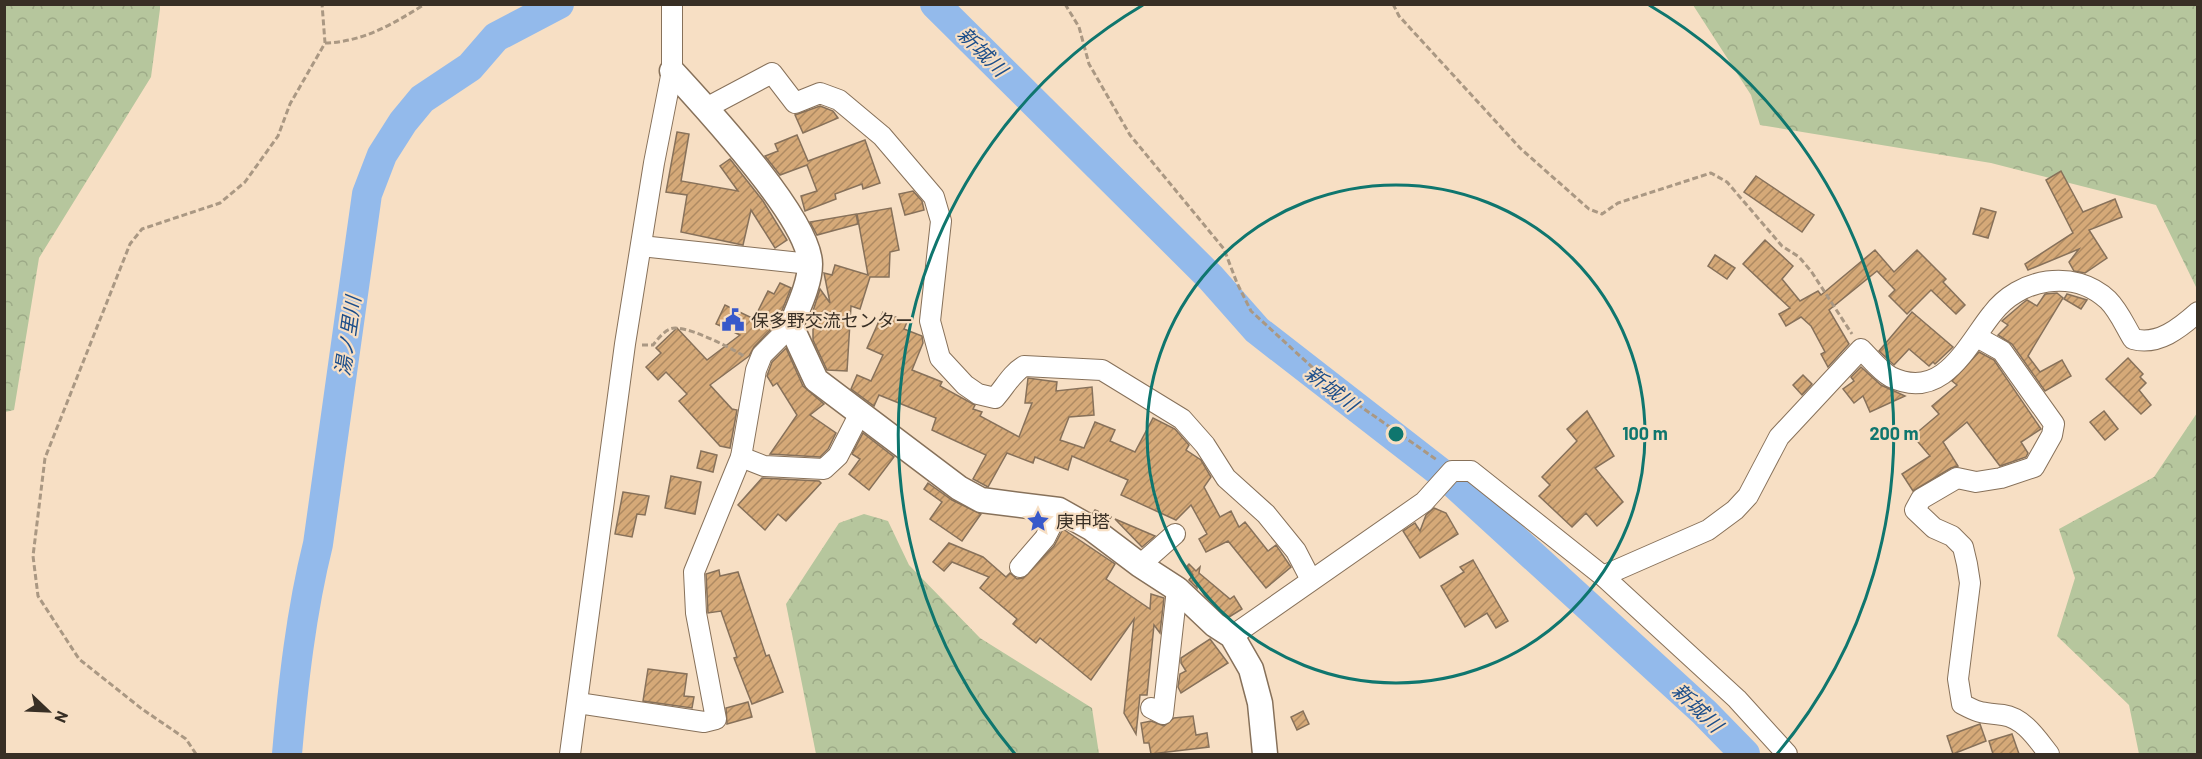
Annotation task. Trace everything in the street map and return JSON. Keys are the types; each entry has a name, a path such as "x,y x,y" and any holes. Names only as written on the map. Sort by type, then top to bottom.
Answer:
{"street":[{"path":"570,754 625,344 672,71 672,4"},
{"path":"578,703 704,722 716,719 696,613 694,572 741,457 753,382 759,361 762,355 791,326 810,264 806,246 795,224 756,167 672,71"},
{"path":"706,108 772,74 795,103 820,93 839,100 882,136 934,197 941,221 930,321 940,358 965,385 978,394 995,398 1008,384 1014,372 1024,366 1102,370 1182,419 1205,445 1226,478 1266,514 1296,550 1311,580"},
{"path":"641,246 810,264"},
{"path":"1603,576 1708,530 1735,510 1748,496 1779,437 1861,349 1889,376 1907,382 1939,376 1955,366 1992,314 2011,296 2030,285 2049,281 2068,279 2107,299 2133,339 2142,341 2175,331 2198,312"},
{"path":"791,326 816,380 936,472 981,500 1059,510 1091,528 1140,565 1177,589 1215,625 1232,636 1251,669 1260,703 1265,754"},
{"path":"1977,337 2002,351 2054,424 2052,435 2034,467 2001,478 1976,482 1957,478 1921,499 1915,510 1934,528 1952,536 1963,547 1970,583 1958,679 1962,704 1982,715 2005,715 2028,727 2049,754"},
{"path":"741,457 764,466 824,469 838,456 860,413"},
{"path":"1232,636 1424,502 1449,474 1471,471 1603,576 1737,699 1787,754"},
{"path":"1020,567 1045,538 1059,510"},
{"path":"1140,565 1175,534"},
{"path":"1151,708 1162,714 1177,589"}],"path":[{"path":"196,754 186,739 142,709 79,659 38,596 33,556 45,458 130,244 142,229 220,203 245,182 278,136 290,104 325,43 322,4"},
{"path":"325,43 341,42 382,31 425,4"},
{"path":"1065,4 1079,27 1089,64 1130,135 1224,249 1237,284 1251,311 1336,390 1449,474"},
{"path":"1393,4 1399,16 1521,149 1589,209 1602,213 1618,203 1711,173 1727,182 1782,246 1799,257 1811,270 1861,349"},
{"path":"625,344 653,345 669,329 680,327 695,335 711,338 746,358 759,361"}],"green space":[{"path":"5,4 160,4 160,9 151,77 39,258 14,410 5,412"},
{"path":"1693,5 2197,5 2197,289 2156,205 1991,163 1760,125 1751,95"},
{"path":"2197,413 2197,754 2139,754 2129,705 2057,636 2075,578 2059,529 2154,477"},
{"path":"864,514 888,521 909,565 980,638 1092,708 1099,754 816,754 786,604 839,523"}],"building":[{"path":"820,106 833,111 838,118 803,133 795,115"},
{"path":"677,132 689,134 681,181 738,191 720,166 730,159 763,201 787,240 775,248 751,210 743,245 681,232 687,195 666,192"},
{"path":"797,135 808,161 865,140 880,183 863,189 862,184 835,194 836,199 805,211 801,196 817,191 807,165 780,175 765,156 778,151 775,144"},
{"path":"2061,171 2083,212 2115,199 2122,217 2089,230 2107,258 2085,273 2074,271 2069,262 2079,249 2028,270 2025,264 2073,233 2046,180"},
{"path":"1756,176 1814,215 1802,232 1744,192"},
{"path":"913,191 922,201 924,210 905,215 899,194"},
{"path":"891,208 899,250 890,252 889,277 870,277 860,309 851,306 847,371 827,370 813,340 813,311 820,289 830,303 824,273 832,275 835,265 868,275 857,214"},
{"path":"1981,208 1996,212 1988,238 1973,234"},
{"path":"856,214 858,224 817,235 810,222"},
{"path":"1765,240 1793,266 1782,279 1800,301 1818,291 1821,295 1875,250 1894,272 1917,250 1946,279 1943,282 1965,305 1956,314 1931,290 1907,314 1889,296 1895,290 1877,271 1829,310 1849,344 1828,367 1821,354 1825,352 1811,326 1801,317 1786,326 1779,314 1790,308 1743,264"},
{"path":"1715,255 1735,268 1727,279 1708,266"},
{"path":"780,283 791,288 777,323 754,347 749,356 710,385 732,409 737,410 730,448 720,446 679,401 687,394 666,372 658,380 646,367 661,353 656,348 677,328 707,360 740,335 716,324 725,305 754,319 768,291 774,294"},
{"path":"2057,293 2063,298 2028,356 2040,372 2062,360 2071,376 2045,391 2012,344 1998,335 2008,325 2002,321 2027,300 2037,306 2045,294"},
{"path":"2067,294 2087,300 2081,309 2064,299"},
{"path":"883,312 907,322 904,329 922,336 923,343 912,370 942,382 940,386 975,405 973,409 982,412 980,416 1019,437 1032,403 1025,403 1028,378 1057,382 1056,391 1092,387 1094,415 1069,417 1060,440 1084,448 1095,422 1115,430 1110,441 1135,452 1153,418 1175,429 1189,445 1186,450 1201,460 1211,477 1204,487 1220,517 1231,511 1239,527 1245,522 1268,551 1276,545 1291,567 1266,588 1228,541 1206,552 1199,539 1207,534 1191,505 1176,520 1121,495 1128,480 1072,456 1068,470 1035,457 1033,463 1007,453 988,487 973,479 986,455 932,430 936,418 879,395 874,406 851,389 857,375 871,381 883,355 867,348"},
{"path":"1912,312 1953,347 1935,364 1933,362 1929,366 1909,349 1894,365 1879,351"},
{"path":"786,348 803,386 824,404 810,415 836,433 828,449 820,457 770,454 797,415 777,383 773,386 767,376 772,362"},
{"path":"1979,352 1994,360 2041,429 2021,442 2028,453 2026,457 2000,466 1967,422 1943,442 1958,466 1913,491 1902,474 1930,456 1913,436 1939,414 1932,406 1957,385 1952,381"},
{"path":"2128,358 2143,374 2140,377 2146,383 2139,390 2151,405 2141,414 2106,379"},
{"path":"1861,367 1881,385 1905,396 1870,412 1863,396 1854,403 1843,389 1854,381 1851,377"},
{"path":"1803,375 1812,384 1802,395 1793,385"},
{"path":"1587,411 1614,456 1595,468 1623,502 1597,526 1586,513 1572,527 1539,496 1550,485 1542,477 1577,441 1567,429"},
{"path":"2104,411 2118,429 2105,440 2090,422"},
{"path":"863,433 894,457 869,490 849,474 860,459 852,454"},
{"path":"701,451 717,455 713,472 697,468"},
{"path":"671,476 701,482 695,514 665,508"},
{"path":"762,478 819,481 821,483 786,521 778,514 765,530 738,505"},
{"path":"928,483 952,500 981,514 962,541 930,519 942,502 924,489"},
{"path":"623,492 649,496 645,515 637,514 632,537 615,534"},
{"path":"1434,508 1446,513 1458,534 1420,558 1403,531 1415,523 1420,531 1426,515"},
{"path":"1095,510 1111,517 1107,522 1093,513"},
{"path":"1115,519 1155,536 1142,547"},
{"path":"1063,529 1115,564 1106,579 1150,609 1151,594 1164,598 1160,633 1154,625 1147,695 1140,695 1136,734 1124,713 1134,619 1091,680 1040,638 1036,643 1013,624 1017,619 980,588 989,577 952,562 944,571 933,562 949,543 983,557 1006,577 1010,573 1017,579 1023,578 1054,546"},
{"path":"1473,560 1508,621 1496,628 1487,613 1465,627 1441,586 1464,572 1460,567"},
{"path":"1189,564 1196,571 1200,567 1199,573 1230,599 1234,596 1242,609 1229,617 1224,614 1205,596 1197,583 1197,588 1189,580 1193,575 1187,566"},
{"path":"719,570 720,576 738,572 766,656 769,655 783,692 752,704 734,658 737,657 721,611 708,613 706,574"},
{"path":"1210,639 1228,663 1181,693 1178,687 1180,674 1186,671 1181,658"},
{"path":"648,669 687,674 684,696 694,697 692,708 643,701"},
{"path":"748,702 752,717 727,724 726,708"},
{"path":"1303,711 1309,724 1297,730 1291,717"},
{"path":"1193,716 1196,735 1207,733 1209,747 1151,754 1149,743 1144,743 1141,723 1151,721 1164,726 1174,718"},
{"path":"1980,724 1986,741 1953,754 1947,736"},
{"path":"2012,734 2019,754 1993,754 1989,741"}],"waterway":[{"name":"湯ノ里川","path":"287,754 298,649 318,544 367,194 382,155 403,122 422,99 470,67 496,37 559,4"},
{"name":"新城川","path":"935,4 1211,278 1257,330 1449,479 1704,712 1745,754"}],"place":[{"name":"保多野交流センター","path":"733,320"},
{"name":"庚申塔","path":"1038,521"}]}
